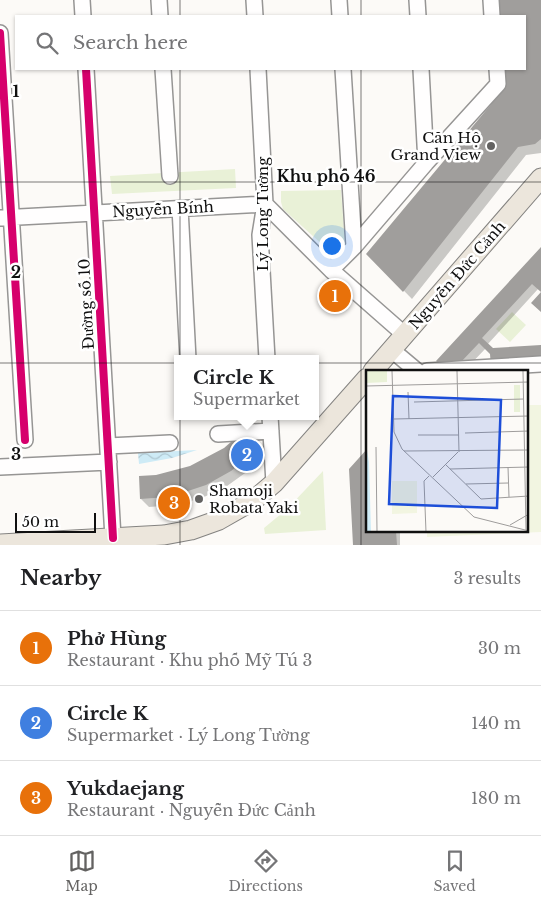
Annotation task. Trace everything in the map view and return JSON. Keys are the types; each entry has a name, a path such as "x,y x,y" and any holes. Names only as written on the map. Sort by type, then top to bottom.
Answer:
{"main road":[{"name":"Nguyễn Đức Cảnh","path":"374,370 541,178"},
{"path":"0,544 164,535 190,530 219,520 254,500 274,483 366,379"}],"street":[{"path":"82,0 83,15"},
{"path":"159,0 160,15"},
{"path":"254,0 255,15"},
{"path":"339,0 340,15"},
{"path":"417,0 418,15"},
{"path":"491,0 492,15"},
{"path":"0,33 6,218 25,440"},
{"name":"Đường số 10","path":"86,70 113,538"},
{"path":"163,70 170,176"},
{"name":"Lý Long Tường","path":"258,70 266,204 260,235 267,355"},
{"path":"343,70 354,247"},
{"path":"421,70 426,163"},
{"path":"331,270 354,247 426,163 498,84 497,70"},
{"path":"266,204 331,270 405,335"},
{"name":"Nguyễn Bính","path":"6,218 266,204"},
{"path":"180,208 188,355"},
{"path":"392,350 416,370"},
{"path":"444,370 541,364"},
{"path":"218,434 270,424 274,483"},
{"path":"108,446 170,443"},
{"path":"0,467 109,462"}],"green space":[{"path":"235,169 236,188 112,194 110,176"},
{"path":"341,190 345,245 335,256 283,209 281,191"},
{"path":"512,312 526,325 510,342 496,329"},
{"path":"528,405 541,405 541,532 427,537 427,532 528,532"},
{"path":"323,471 326,530 265,534 264,528 287,509"}],"water":[{"path":"197,450 172,458 139,464 138,453"}],"building":[{"name":"Căn Hộ Grand View","path":"498,0 541,0 541,139 535,144 518,147 403,292 366,254 503,90 501,70 526,70 526,15 499,15"},
{"path":"541,247 541,292 532,284 482,338 493,348 541,345 541,363 491,367 490,354 479,343 460,363 438,363 436,361"},
{"path":"541,292 541,312 531,303"},
{"path":"239,435 255,452 231,471 206,485 179,494 140,499 139,476 156,475 190,466 224,448"},
{"path":"366,450 366,532 396,532 397,545 353,545 349,469"}],"cycle path":[{"path":"0,33 25,440"},
{"path":"86,70 113,538"}],"place":[{"name":"Căn Hộ Grand View","path":"491,146"},
{"name":"Phở Hùng","path":"335,296"},
{"name":"Circle K","path":"247,455"},
{"name":"Shamoji Robata Yaki","path":"199,499"},
{"name":"Yukdaejang","path":"174,503"}],"district":[{"name":"Khu phố 46","path":"326,176"}]}
